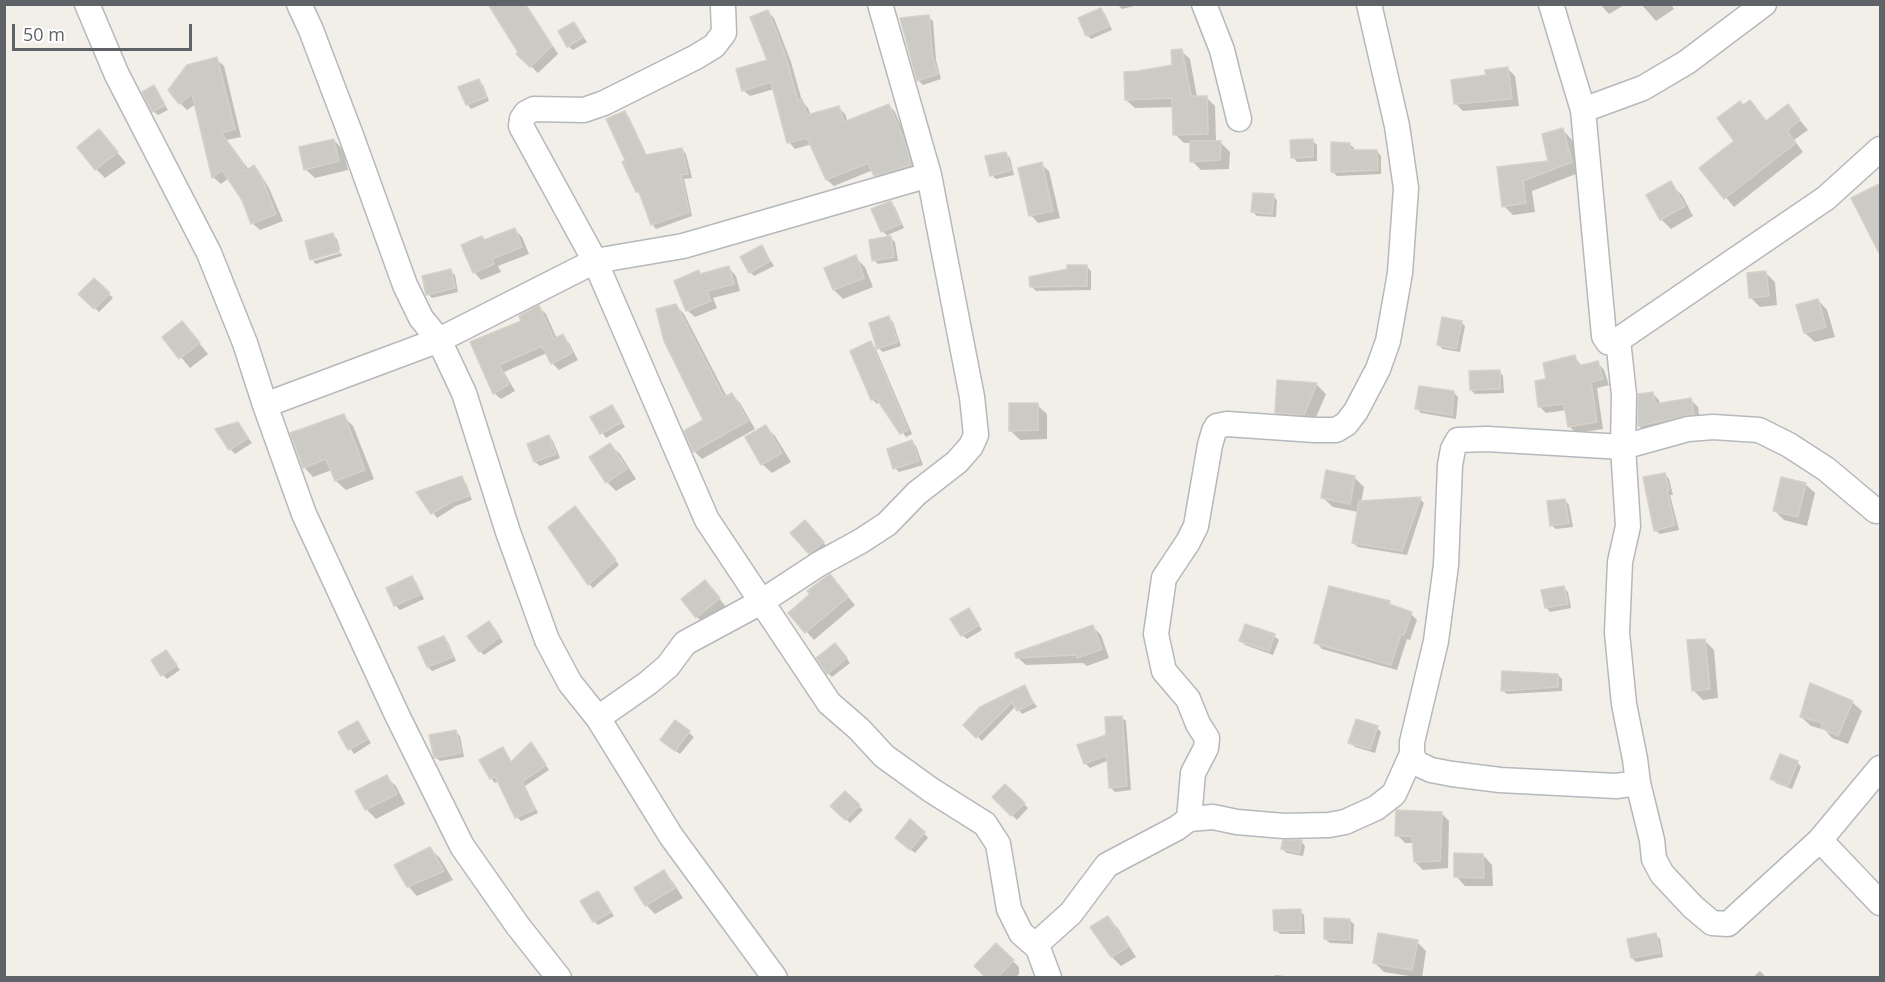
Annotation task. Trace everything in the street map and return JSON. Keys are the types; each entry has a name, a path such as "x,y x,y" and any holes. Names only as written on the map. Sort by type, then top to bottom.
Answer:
{"street":[{"path":"87,4 117,75 209,254 245,343 304,514 398,717 462,846 518,926 559,978"},
{"path":"299,4 348,127 405,285 422,318 440,340 464,393 508,532 547,640 570,683 598,718 671,836 775,978"},
{"path":"598,718 668,666 685,642 761,602 887,524 917,493 957,462 971,446 976,435 972,397 929,175 880,4"},
{"path":"1204,4 1222,50 1239,119"},
{"path":"1189,819 1193,773 1206,748 1207,738 1198,724 1188,699 1164,671 1156,634 1164,578 1196,526 1214,431 1217,426 1227,424 1336,430 1346,424 1356,411 1378,369 1388,341 1400,273 1406,188 1397,126 1369,4"},
{"path":"1551,4 1583,110 1604,336 1608,342 1618,340 1826,198 1881,149"},
{"path":"1583,110 1643,88 1687,62 1764,4"},
{"path":"725,5 724,33 714,46 696,57 604,103 584,110 534,109 526,113 521,126 595,261 707,520 829,704 860,729 884,756 931,790 985,824 998,844 1009,909 1021,933 1038,948 1049,978"},
{"path":"265,405 440,340 595,261 683,246 929,175"},
{"path":"1618,340 1624,395 1623,447 1628,526 1620,562 1617,633 1624,704 1638,783 1652,840 1654,859 1662,874 1693,907 1712,923 1728,924 1820,840 1881,768"},
{"path":"1638,783 1616,786 1500,780 1431,770 1416,763 1412,754 1412,742 1436,641 1446,565 1450,465 1453,449 1458,440 1487,439 1623,447 1688,429 1713,427 1759,430 1789,445 1826,469 1879,518"},
{"path":"1879,518 1881,488"},
{"path":"1038,948 1046,934 1071,913 1107,865 1177,828 1189,819 1213,817 1237,822 1284,826 1329,825 1345,822 1376,808 1394,794 1412,754"},
{"path":"1820,840 1881,903"}],"building":[{"path":"488,4 525,4 552,46 530,67 516,54 518,52"},
{"path":"1101,8 1109,26 1086,36 1078,18"},
{"path":"768,10 785,54 798,101 802,99 807,115 839,106 844,122 889,104 905,142 911,165 874,176 868,163 826,180 807,138 787,143 771,82 742,91 736,69 767,60 750,17"},
{"path":"929,15 932,54 938,74 917,81 900,18"},
{"path":"574,22 583,37 567,47 558,31"},
{"path":"1182,49 1191,96 1207,96 1208,134 1173,135 1172,98 1125,100 1124,72 1172,65 1171,50"},
{"path":"217,57 235,129 221,133 243,163 245,171 254,165 262,178 276,214 251,224 242,200 222,170 212,178 192,94 179,104 168,90 187,65"},
{"path":"1508,67 1512,99 1454,104 1451,80 1486,75 1485,70"},
{"path":"479,79 486,97 466,105 458,87"},
{"path":"154,85 165,105 152,112 142,92"},
{"path":"1750,100 1766,121 1788,104 1800,120 1787,131 1796,143 1724,199 1699,168 1734,141 1717,118 1740,101 1743,105"},
{"path":"625,111 646,155 682,148 688,174 681,175 689,212 651,225 639,192 636,192 622,162 625,160 606,119"},
{"path":"1563,128 1572,162 1523,181 1526,203 1502,207 1497,167 1548,161 1542,134"},
{"path":"99,129 118,152 95,170 77,147"},
{"path":"334,139 339,161 304,170 299,147"},
{"path":"1313,139 1313,157 1291,158 1290,140"},
{"path":"1190,141 1221,141 1220,160 1190,162"},
{"path":"1331,142 1350,143 1350,150 1377,150 1378,170 1331,172"},
{"path":"1006,152 1011,170 990,176 985,156"},
{"path":"1042,162 1053,211 1029,216 1018,168"},
{"path":"1671,181 1685,206 1660,220 1646,195"},
{"path":"1881,183 1881,257 1851,198"},
{"path":"1253,193 1274,194 1272,214 1251,212"},
{"path":"891,201 901,224 881,232 871,209"},
{"path":"515,228 522,247 492,259 494,264 473,273 461,245 482,236 484,240"},
{"path":"333,233 339,252 310,260 305,241"},
{"path":"891,236 894,257 872,261 869,240"},
{"path":"762,245 770,261 749,273 740,257"},
{"path":"856,255 864,278 833,290 824,268"},
{"path":"1067,265 1087,265 1087,286 1030,287 1029,277 1067,269"},
{"path":"729,266 734,284 707,291 711,301 686,311 674,281 699,270 700,274"},
{"path":"451,269 455,288 426,295 422,276"},
{"path":"1766,271 1769,296 1749,298 1747,273"},
{"path":"94,278 110,293 94,309 78,294"},
{"path":"1818,299 1826,327 1804,333 1796,305"},
{"path":"676,304 724,397 732,393 748,421 693,452 684,431 703,420 664,341 656,309"},
{"path":"539,305 554,339 563,334 572,353 551,364 542,346 499,365 509,384 493,394 470,342 521,321 519,316"},
{"path":"889,316 898,342 877,349 869,323"},
{"path":"1442,317 1462,321 1456,349 1437,345"},
{"path":"182,321 200,343 179,359 162,337"},
{"path":"871,341 908,430 900,434 876,398 871,400 850,351"},
{"path":"1575,355 1578,366 1598,361 1603,379 1591,382 1597,422 1568,427 1564,404 1538,407 1535,381 1546,379 1543,363"},
{"path":"1500,370 1500,389 1470,390 1469,371"},
{"path":"1277,380 1317,383 1304,415 1275,413"},
{"path":"1419,386 1454,391 1452,415 1415,409"},
{"path":"1653,392 1655,404 1691,398 1694,414 1638,426 1638,394"},
{"path":"1009,403 1038,403 1038,430 1009,431"},
{"path":"612,405 622,422 600,434 590,417"},
{"path":"344,414 365,470 335,481 326,459 303,468 290,433"},
{"path":"238,422 248,438 229,450 215,429"},
{"path":"766,425 782,453 761,465 745,437"},
{"path":"549,435 556,454 534,462 527,444"},
{"path":"912,440 919,461 893,469 887,449"},
{"path":"610,443 627,469 606,483 589,457"},
{"path":"1326,470 1355,476 1350,504 1321,498"},
{"path":"1665,473 1675,525 1654,531 1643,477"},
{"path":"462,476 469,496 451,502 431,514 416,492"},
{"path":"1781,477 1806,483 1798,517 1773,511"},
{"path":"1421,497 1402,551 1352,543 1359,501"},
{"path":"1565,499 1569,523 1550,526 1547,501"},
{"path":"575,506 616,560 588,585 548,527"},
{"path":"805,520 824,542 809,554 790,533"},
{"path":"830,574 848,597 805,633 788,613 810,594 807,591"},
{"path":"412,576 421,594 394,606 386,588"},
{"path":"705,580 720,598 696,618 681,599"},
{"path":"1329,586 1390,601 1389,604 1412,612 1404,635 1401,634 1391,665 1314,643"},
{"path":"1564,586 1568,604 1545,608 1541,590"},
{"path":"969,608 979,625 961,636 950,619"},
{"path":"489,621 500,637 479,652 467,636"},
{"path":"1245,624 1275,634 1269,651 1239,641"},
{"path":"1093,625 1102,649 1077,658 1076,655 1016,658 1015,653"},
{"path":"444,636 453,657 427,667 418,647"},
{"path":"1705,639 1710,689 1692,691 1687,640"},
{"path":"835,643 847,658 827,674 816,658"},
{"path":"166,650 177,665 161,676 151,660"},
{"path":"1502,671 1558,674 1558,687 1501,691"},
{"path":"1810,683 1853,701 1838,736 1821,728 1823,723 1800,717"},
{"path":"1025,685 1033,703 1017,711 1012,702 976,738 963,725 980,707"},
{"path":"1122,716 1127,786 1109,788 1107,755 1084,764 1077,745 1106,735 1105,717"},
{"path":"1356,719 1378,726 1370,749 1348,743"},
{"path":"675,720 690,731 675,751 660,740"},
{"path":"358,721 368,739 348,750 338,732"},
{"path":"456,730 461,753 434,758 429,735"},
{"path":"531,742 546,765 522,782 535,809 515,818 495,776 490,779 479,760 503,747 511,762"},
{"path":"1780,754 1798,761 1788,786 1770,779"},
{"path":"387,775 397,794 365,810 355,791"},
{"path":"1005,784 1025,803 1011,816 992,797"},
{"path":"845,791 860,805 845,820 830,806"},
{"path":"1396,810 1442,812 1440,861 1414,862 1412,836 1395,836"},
{"path":"910,819 925,832 910,850 895,838"},
{"path":"1283,840 1302,840 1299,853 1281,849"},
{"path":"430,847 444,871 407,887 394,865"},
{"path":"1454,853 1483,854 1484,878 1454,877"},
{"path":"664,870 675,888 645,906 634,888"},
{"path":"598,891 611,912 593,922 580,901"},
{"path":"1301,909 1301,930 1274,931 1273,910"},
{"path":"1108,916 1128,947 1111,957 1090,927"},
{"path":"1324,918 1350,919 1350,940 1324,939"},
{"path":"1378,933 1418,940 1412,970 1373,963"},
{"path":"1656,933 1660,953 1631,958 1627,939"},
{"path":"996,943 1014,960 997,978 986,978 974,966"}]}
